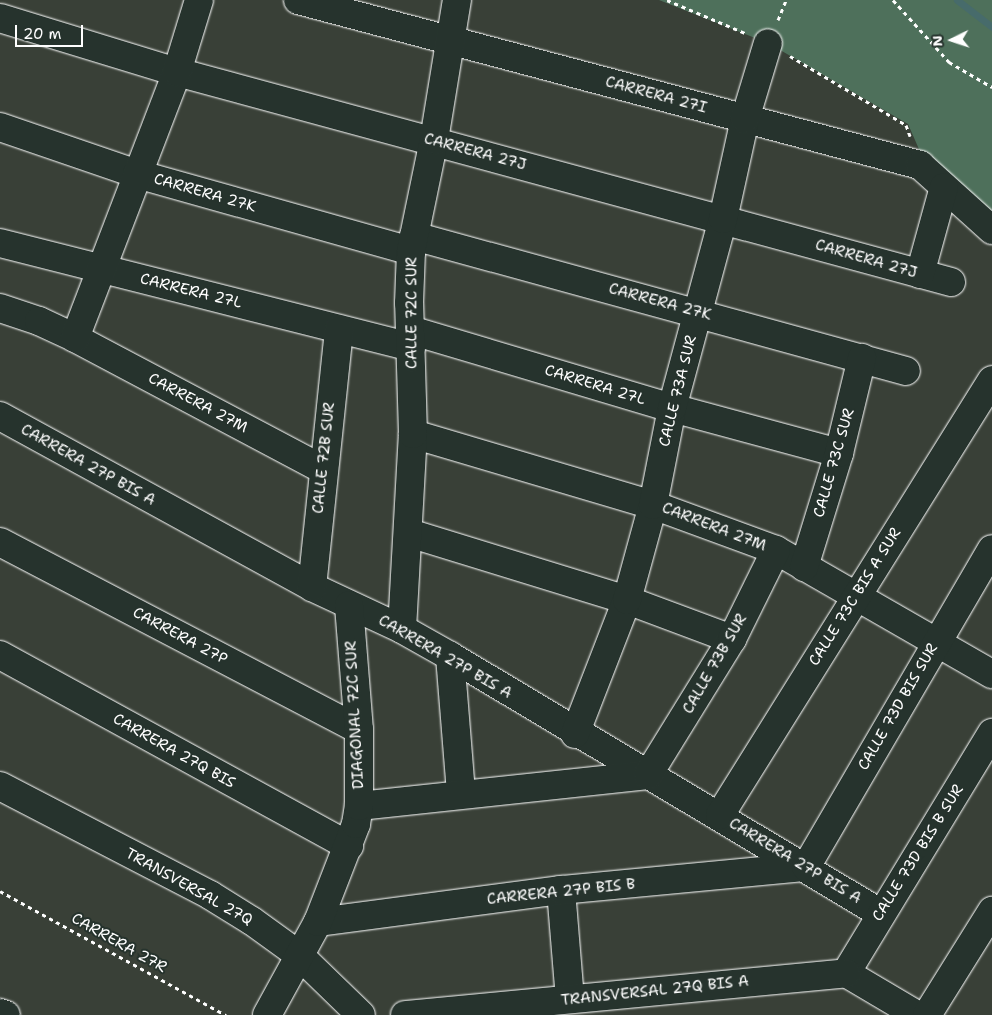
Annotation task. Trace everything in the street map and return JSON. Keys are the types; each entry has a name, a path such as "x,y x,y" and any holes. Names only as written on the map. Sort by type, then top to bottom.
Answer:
{"street":[{"path":"74,338 177,72 199,0"},
{"name":"CARRERA 27I","path":"298,0 920,165 992,230"},
{"name":"CALLE 72C SUR","path":"402,629 409,533 413,434 410,339 413,244 434,140 449,39 457,0"},
{"name":"CARRERA 27J","path":"0,18 177,72 434,140 951,282"},
{"name":"CALLE 73A SUR","path":"575,734 626,600 653,504 672,408 723,219 745,120 768,43"},
{"name":"CARRERA 27K","path":"0,127 137,174 413,244 698,312 906,371"},
{"path":"920,274 944,187"},
{"name":"CARRERA 27L","path":"0,243 340,329 410,339 839,453"},
{"name":"CARRERA 27M","path":"0,308 39,320 322,469"},
{"name":"CALLE 72B SUR","path":"312,586 322,469 340,329"},
{"name":"CALLE 73C SUR","path":"804,567 839,453 862,358"},
{"name":"CALLE 73C BIS A SUR","path":"720,815 992,380"},
{"name":"CARRERA 27P BIS A","path":"0,416 312,586 402,629 450,656 575,734 720,815 880,913"},
{"name":"CARRERA 27M","path":"413,434 653,504 776,550 992,674"},
{"path":"409,533 626,600 732,639"},
{"name":"CARRERA 27P","path":"0,542 359,730"},
{"name":"CALLE 73D BIS SUR","path":"806,866 992,549"},
{"name":"CALLE 73B SUR","path":"648,775 732,639 776,550"},
{"name":"DIAGONAL 72C SUR","path":"267,1015 298,954 318,922 348,846 359,806 359,730 349,605"},
{"name":"CARRERA 27Q BIS","path":"0,655 348,846"},
{"path":"450,656 461,794"},
{"name":"CALLE 73D BIS B SUR","path":"846,972 880,913 992,733"},
{"path":"359,806 648,775"},
{"name":"TRANSVERSAL 27Q","path":"0,786 210,895 298,954 360,1015"},
{"name":"CARRERA 27P BIS B","path":"318,922 561,890 806,866"},
{"path":"561,890 570,999"},
{"path":"927,1015 992,911"},
{"path":"846,972 917,1015"},
{"name":"TRANSVERSAL 27Q BIS A","path":"405,1015 846,972"},
{"path":"0,1013 6,1015"}],"path":[{"path":"667,0 768,43 906,125 920,165"},
{"path":"893,0 949,62 992,87"},
{"name":"CARRERA 27R","path":"0,891 226,1015"}],"green space":[{"path":"659,0 992,0 992,223 925,163 908,124 768,43"}],"waterway":[{"path":"957,0 992,27"}]}
